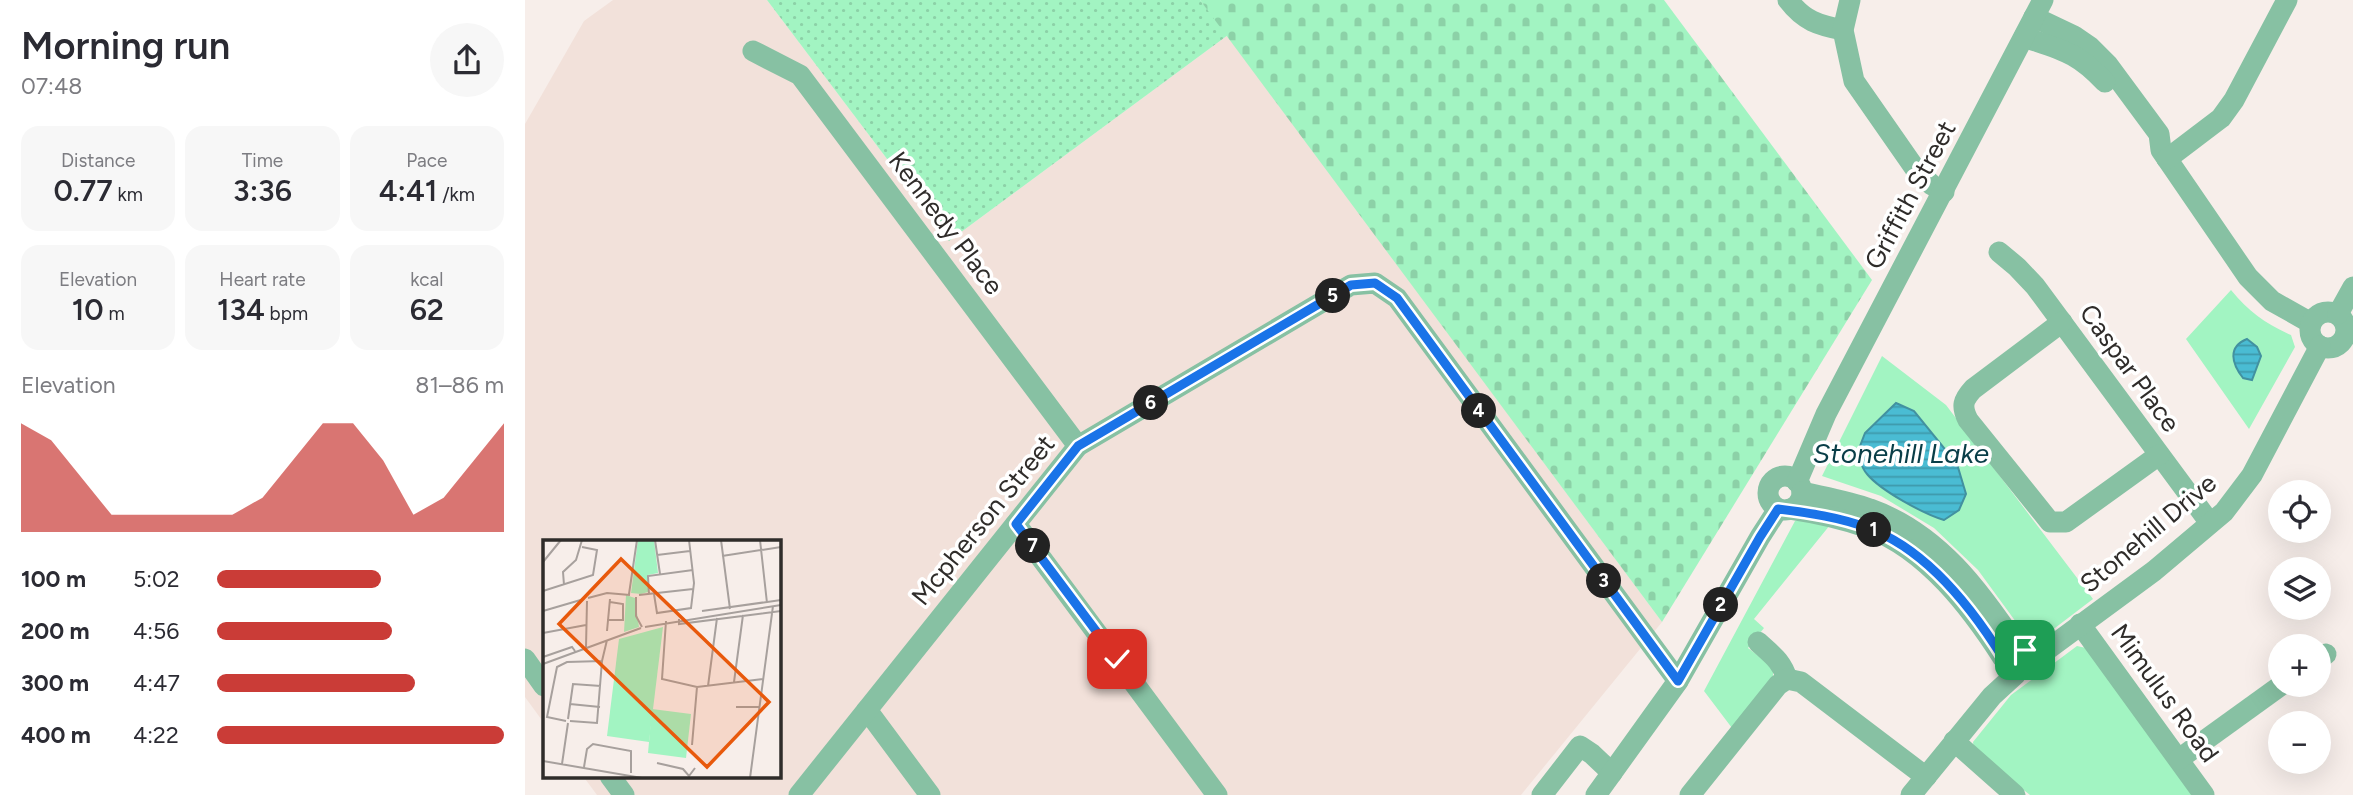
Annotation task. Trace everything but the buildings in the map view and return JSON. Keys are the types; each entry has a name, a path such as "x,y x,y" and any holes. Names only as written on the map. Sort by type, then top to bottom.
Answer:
{"street":[{"path":"1788,0 1799,14 1820,26 1843,30"},
{"path":"1850,0 1843,30 1854,82 1916,170 1931,185 1948,183"},
{"path":"2164,154 2221,118 2234,100 2287,0"},
{"path":"2039,9 2090,47 2108,65 2159,134 2164,154 2248,277 2272,301 2311,323"},
{"name":"Griffith Street","path":"1596,795 1678,681 1787,495 1826,414 2039,9"},
{"path":"2024,37 2073,53 2089,65 2105,82 2147,142 2164,154"},
{"name":"Kennedy Place","path":"753,51 800,75 1078,446"},
{"name":"Caspar Place","path":"2000,252 2035,286 2210,523"},
{"name":"Mcpherson Street","path":"799,795 1078,446 1351,285 1375,283 1397,298 1678,681"},
{"path":"2339,314 2353,287"},
{"path":"2326,312 2339,314 2346,326 2349,342 2333,348 2320,346 2312,339 2311,323 2314,317 2326,312"},
{"path":"2062,322 1966,396 1963,409 1968,420 2050,522 2066,522 2159,455"},
{"name":"Stonehill Drive","path":"1911,795 1992,696 2016,660 2058,640 2154,571 2224,512 2252,475 2320,346"},
{"path":"1787,495 1871,509 1907,526 1958,567 1985,598 2016,660"},
{"path":"1016,524 1217,795"},
{"name":"Mimulus Road","path":"2080,624 2204,795"},
{"path":"1758,642 1779,660 1787,679"},
{"path":"525,659 543,685"},
{"path":"1691,795 1778,685 1787,679 1801,682 1926,777"},
{"path":"2179,759 2268,695"},
{"path":"867,710 930,795"},
{"path":"1954,741 2015,795"},
{"path":"1542,795 1580,746 1612,773"},
{"path":"611,778 624,795"}],"shaded area":[{"path":"613,0 767,0 949,241 1228,35 1662,622 1521,795 597,795 584,778 781,778 781,540 543,540 543,722 525,697 525,124 584,21"}],"green space":[{"path":"767,0 1200,0 1228,35 949,241"},
{"path":"1200,0 1664,0 1872,280 1662,622"},
{"path":"2231,290 2258,317 2291,335 2295,347 2249,429 2186,339"},
{"path":"1882,356 1946,405 2093,599 2051,631 2024,633 1978,570 1934,528 1881,496 1822,476"},
{"path":"1810,519 1830,525 1754,619 1764,628 1748,648 1773,667 1773,676 1732,728 1704,691 1795,521"},
{"path":"2077,646 2086,648 2192,795 2030,795 1974,750 1973,742 2011,695"}],"water":[{"path":"2247,339 2257,347 2261,356 2252,380 2243,378 2233,356 2236,346"},
{"name":"Stonehill Lake","path":"1896,403 1914,411 1957,464 1966,494 1959,510 1944,520 1892,494 1874,481 1861,464 1857,454 1865,433"}],"route":[{"path":"1117,659 1016,524 1078,446 1351,285 1375,283 1397,298 1678,681 1778,509 1818,514 1870,528 1905,547 1931,568 1959,599 2003,658 2010,649 2025,650"}]}
